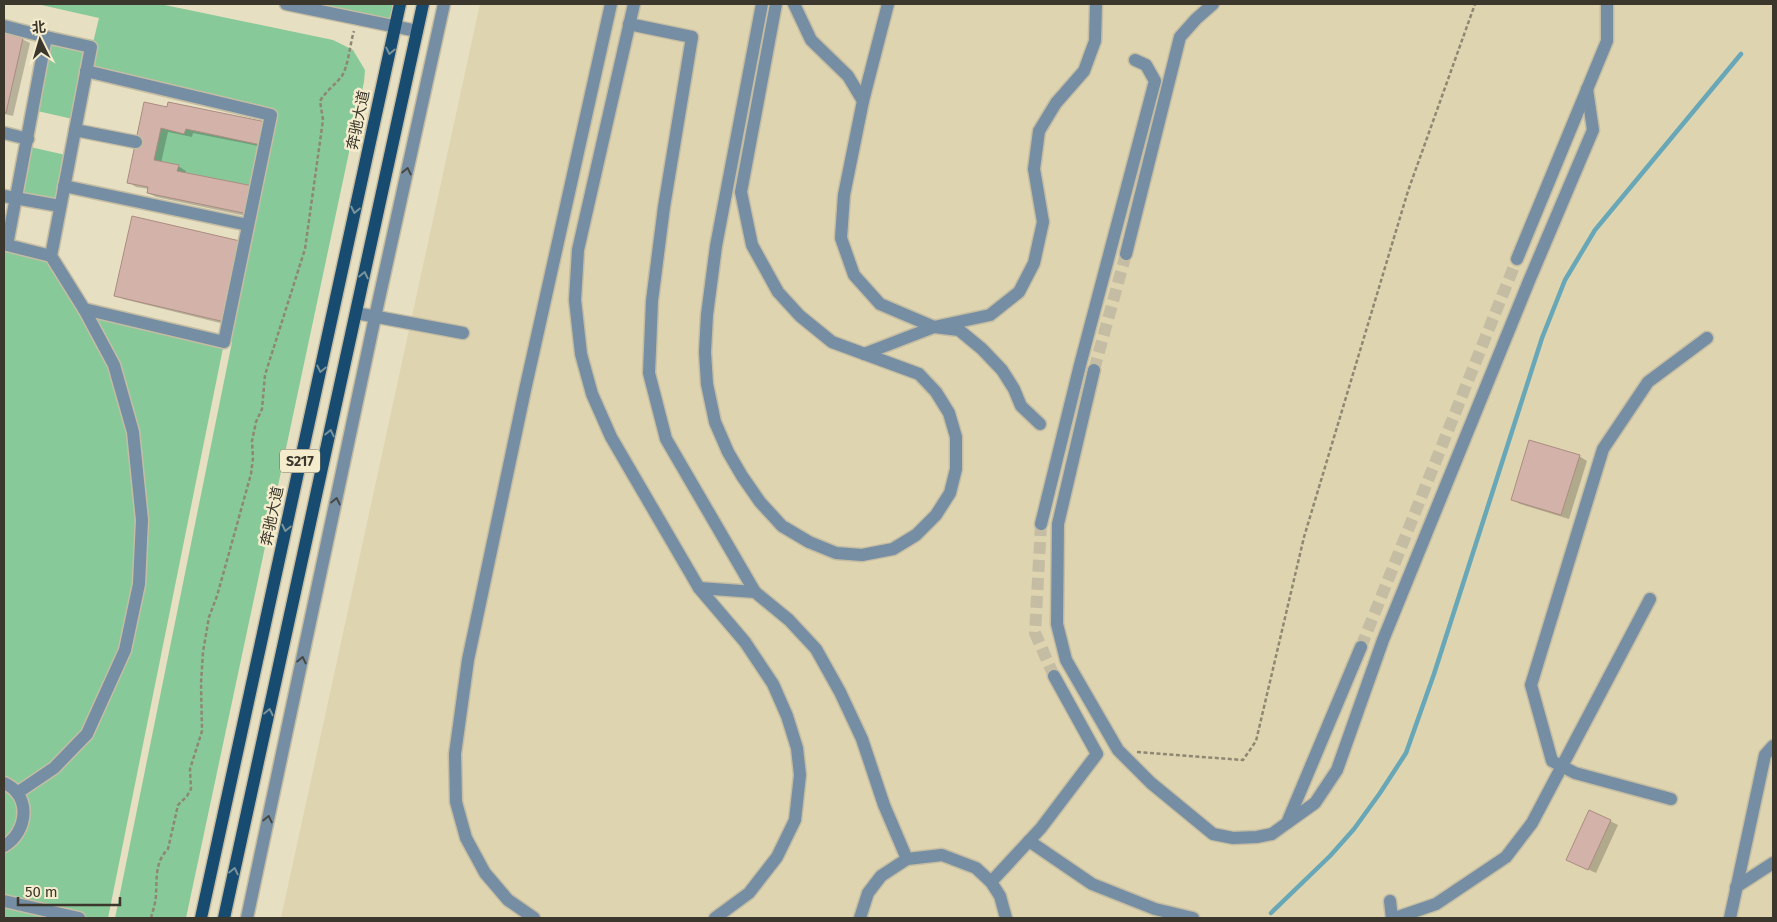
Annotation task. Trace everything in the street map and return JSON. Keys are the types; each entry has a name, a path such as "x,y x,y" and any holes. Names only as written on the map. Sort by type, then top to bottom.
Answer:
{"main road":[{"name":"奔驰大道","path":"201,918 400,4"},
{"name":"S217","path":"224,918 424,4"}],"street":[{"path":"286,4 417,31"},
{"path":"247,918 375,317 444,4"},
{"path":"534,918 508,900 485,873 466,838 456,802 455,754 468,660 525,390 611,4"},
{"path":"634,4 578,250 575,300 581,354 592,394 612,437 699,588 745,642 773,684 787,716 797,748 800,775 795,820 777,857 749,892 715,918"},
{"path":"762,4 716,246 707,316 705,352 707,384 715,422 725,445 742,476 760,502 782,526 809,542 836,553 862,555 893,549 916,535 936,515 950,493 956,469 956,437 949,412 936,392 919,374 832,342 800,316 778,292 752,245 741,192 776,4"},
{"path":"794,4 812,40 848,76 863,101"},
{"path":"888,4 863,101 844,195 841,238 854,275 880,304 934,328 959,330 982,349 1002,370 1014,389 1020,406 1040,424"},
{"path":"864,354 934,328 990,315 1018,292 1034,263 1043,222 1034,169 1039,131 1056,103 1084,72 1095,41 1096,4"},
{"path":"1126,254 1180,37 1196,18 1213,4"},
{"path":"1517,259 1607,41 1607,4"},
{"path":"629,24 692,37 660,235 652,301 649,373 666,439 754,592 789,620 816,649 840,692 862,738 884,805 907,859"},
{"path":"4,26 91,47 50,256"},
{"path":"17,793 54,768 87,734 124,650 139,584 142,520 133,432 114,365 84,309 50,256 5,245 10,197 28,139 46,36"},
{"path":"1135,60 1146,65 1155,81 1162,107"},
{"path":"84,309 224,342 271,115 86,72"},
{"path":"1041,524 1080,365 1155,81"},
{"path":"1094,370 1058,524 1057,624 1066,660 1118,750 1151,783 1213,834 1233,838 1272,834 1315,803 1338,770 1383,640 1529,281 1593,130 1587,89"},
{"path":"75,130 136,142"},
{"path":"4,134 28,139"},
{"path":"64,186 248,225"},
{"path":"384,186 403,191"},
{"path":"10,197 60,206"},
{"path":"356,313 463,333"},
{"path":"1671,799 1575,772 1552,761 1531,685 1603,449 1648,382 1707,338"},
{"path":"699,588 754,592"},
{"path":"1390,901 1394,918 1436,904 1506,857 1532,823 1650,599"},
{"path":"1287,823 1360,647"},
{"path":"1054,676 1097,754"},
{"path":"1730,918 1765,755 1773,746"},
{"path":"991,882 1041,828 1097,754 1118,750"},
{"path":"4,783 17,793 23,804 24,816 22,828 15,838 4,846"},
{"path":"1029,841 1092,884 1155,909 1193,918"},
{"path":"860,918 868,893 881,876 907,859 942,855 976,868 991,882 1000,896 1006,918"},
{"path":"1736,887 1773,863"},
{"path":"4,901 79,918"}],"path":[{"path":"1118,750 1242,760 1256,741 1304,537 1408,191 1475,4"},
{"path":"151,918 156,894 158,864 168,848 178,805 191,789 190,769 202,730 201,675 209,617 218,596 251,474 252,442 256,422 262,410 265,375 305,249 323,120 320,101 325,92 342,77 357,19"}],"shaded area":[{"path":"480,4 1773,4 1773,918 281,918"}],"green space":[{"path":"37,4 160,4 333,40 353,50 365,70 186,918 115,918 232,342 224,343 108,918 4,918 4,245 51,256 84,309 224,342 271,115 86,72 77,120 33,110 46,37 91,51 99,18"},
{"path":"286,4 400,4 395,27"},
{"path":"161,128 184,134 186,129 261,145 253,186 177,171 179,165 154,160"},
{"path":"26,146 70,156 60,206 16,198"}],"building":[{"path":"4,33 23,38 6,113 4,112"},
{"path":"144,102 167,107 168,102 266,122 261,145 186,129 184,134 161,128 154,160 179,165 177,171 253,186 248,214 147,193 148,187 127,183"},
{"path":"132,216 240,241 225,322 114,296"},
{"path":"1529,440 1580,455 1561,515 1511,500"},
{"path":"1589,810 1611,820 1588,870 1566,860"}],"waterway":[{"path":"1271,913 1330,856 1354,829 1406,753 1434,674 1542,338 1565,280 1595,230 1741,54"}],"tunnel":[{"path":"1094,370 1126,254"},
{"path":"1361,647 1517,259"},
{"path":"1041,524 1035,633 1054,676"}]}
